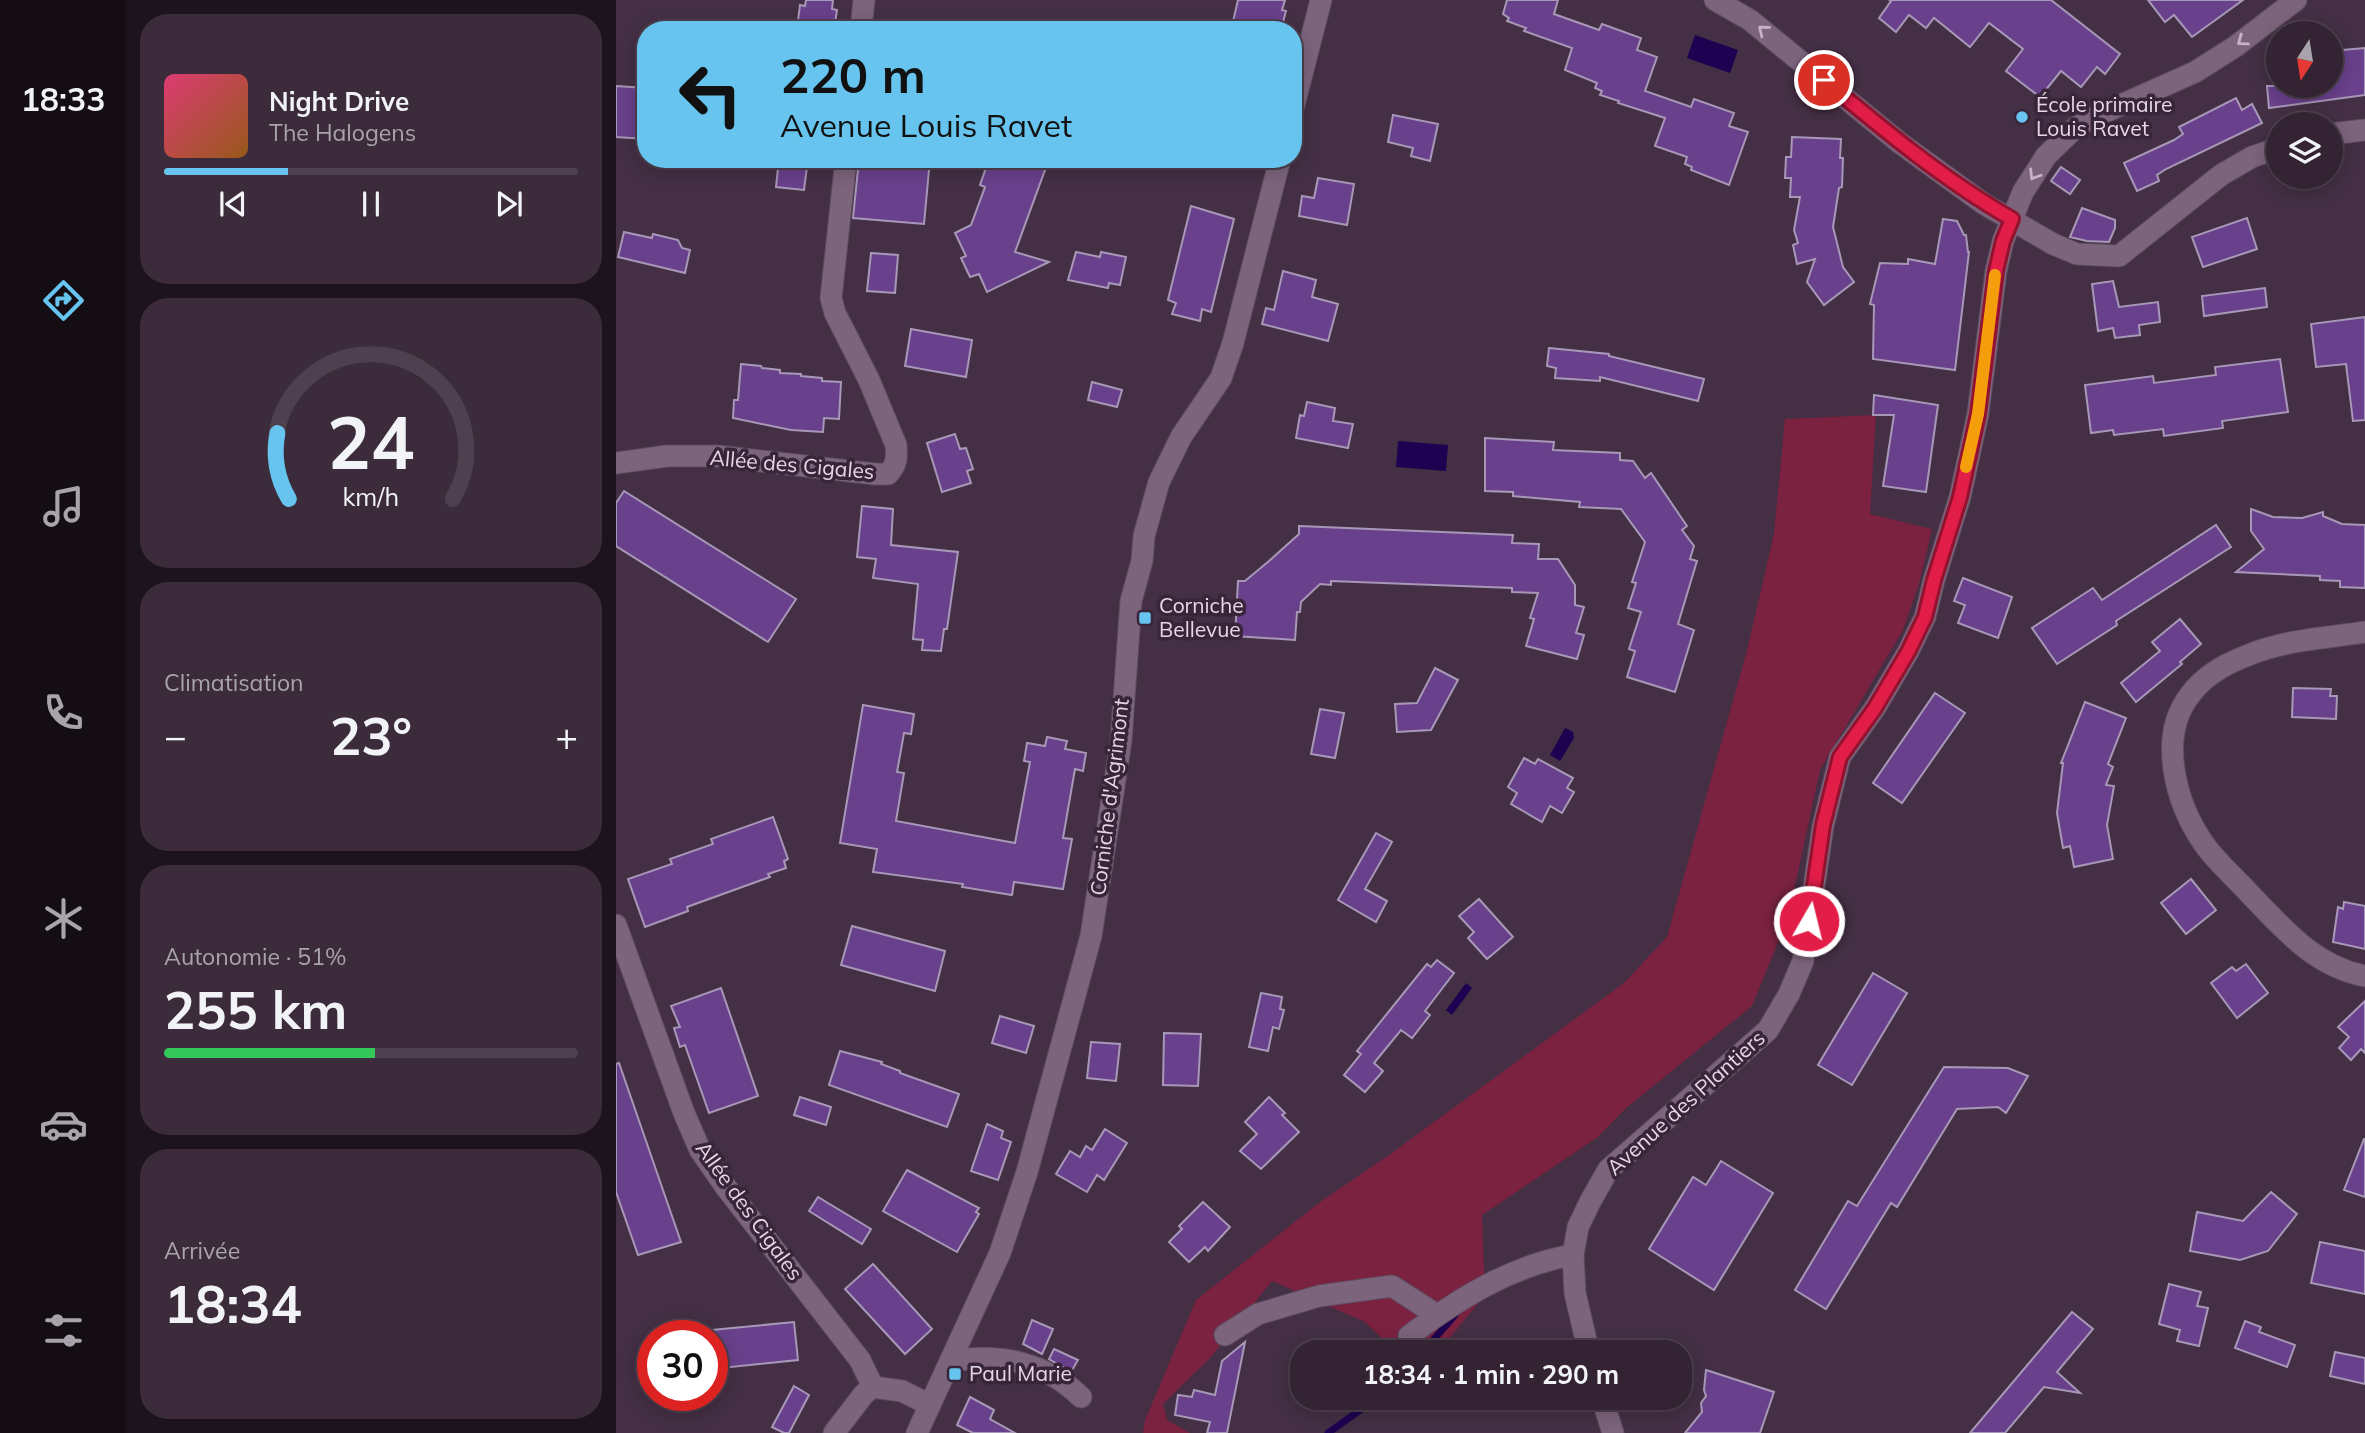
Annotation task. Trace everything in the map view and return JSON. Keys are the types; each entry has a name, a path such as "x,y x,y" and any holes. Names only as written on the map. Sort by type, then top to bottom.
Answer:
{"street":[{"path":"862,21 864,0"},
{"path":"1302,74 1321,0"},
{"path":"1715,0 1750,20 1900,143 1984,204 2053,244 2077,254 2119,256 2221,175 2266,152"},
{"name":"Avenue des Plantiers","path":"1586,1340 1575,1293 1573,1255 1578,1227 1608,1170 1768,1030 1789,994 1803,961 1823,825 1840,757 1875,708 1925,617 1960,497 1978,414 1996,271 2003,241 2023,192 2046,156 2074,128 2195,72 2236,46 2296,0"},
{"path":"2343,133 2365,130"},
{"name":"Allée des Cigales","path":"616,463 667,456 717,456 875,474 888,474 895,468 896,445 869,380 835,313 831,298 845,168"},
{"name":"Corniche d'Agrimont","path":"918,1433 1004,1242 1027,1172 1091,936 1121,741 1131,601 1142,561 1144,536 1159,482 1181,437 1221,378 1233,343 1278,168"},
{"path":"2365,632 2269,647 2221,668 2201,682 2188,696 2179,716 2173,756 2175,777 2183,805 2204,844 2298,943 2339,968 2365,976"},
{"name":"Allée des Cigales","path":"616,925 700,1150 860,1360 873,1387"},
{"path":"1409,1336 1457,1300 1530,1265 1573,1255"},
{"path":"1225,1335 1258,1314 1319,1296 1392,1286 1437,1315"},
{"path":"951,1361 975,1357 1005,1358 1033,1366 1072,1388 1081,1397"},
{"path":"834,1433 864,1394 873,1387 902,1391 930,1405"},
{"path":"1606,1410 1613,1433"}],"shaded area":[{"path":"1695,35 1738,50 1730,73 1687,58"},
{"path":"1876,415 1870,514 1932,529 1919,584 1903,630 1820,770 1788,918 1752,1006 1625,1109 1598,1137 1482,1215 1485,1295 1448,1340 1384,1340 1365,1322 1272,1281 1209,1359 1163,1404 1167,1420 1190,1433 1143,1433 1145,1420 1196,1300 1320,1202 1389,1155 1624,983 1667,937 1746,654 1774,534 1785,419"},
{"path":"1398,441 1448,445 1446,471 1396,467"},
{"path":"1565,728 1573,732 1574,738 1560,761 1550,755"},
{"path":"1466,983 1472,988 1452,1015 1446,1010"}],"building":[{"path":"806,0 833,0 832,9 837,10 835,21 798,21 800,5 805,6"},
{"path":"1238,0 1285,0 1282,10 1286,11 1283,21 1233,21"},
{"path":"1507,0 1558,0 1554,14 1599,30 1602,24 1641,38 1637,50 1657,57 1645,91 1691,107 1694,99 1734,113 1729,126 1748,132 1729,185 1691,170 1692,167 1685,164 1687,157 1655,146 1665,118 1600,95 1602,91 1595,88 1597,83 1565,70 1572,48 1524,31 1526,28 1507,21 1509,18 1503,14"},
{"path":"1889,0 2051,0 2120,54 2105,74 2097,67 2081,87 2061,71 2040,97 2006,71 2023,49 1989,23 1970,47 1934,18 1926,28 1909,15 1896,32 1879,18 1891,1"},
{"path":"2148,0 2243,0 2192,37 2174,15 2165,22"},
{"path":"2365,48 2365,95 2343,98 2343,50"},
{"path":"616,86 637,87 637,138 616,137"},
{"path":"2236,98 2242,110 2252,104 2262,123 2166,169 2157,175 2159,181 2137,191 2124,163 2174,140 2183,134 2179,127"},
{"path":"2268,98 2343,98 2269,108"},
{"path":"1393,115 1438,124 1430,161 1411,156 1413,148 1388,142"},
{"path":"1792,137 1841,139 1842,187 1839,188 1833,227 1843,267 1854,282 1824,305 1807,282 1815,259 1797,264 1793,245 1798,243 1794,230 1800,197 1790,197 1791,178 1785,178 1786,157 1791,157"},
{"path":"2061,167 2080,180 2070,194 2051,181"},
{"path":"778,168 807,168 804,190 776,187"},
{"path":"858,168 929,168 924,224 853,218"},
{"path":"986,168 1046,168 1015,252 1049,262 987,292 979,274 970,277 961,258 966,256 955,233 971,225 985,187 980,185"},
{"path":"1318,178 1354,184 1347,225 1299,216 1302,196 1314,198"},
{"path":"1191,206 1234,219 1211,312 1202,309 1200,321 1172,314 1176,303 1168,300"},
{"path":"2082,208 2115,220 2115,228 2109,242 2070,237"},
{"path":"2247,218 2257,249 2203,267 2192,237"},
{"path":"1943,219 1957,221 1966,235 1969,252 1955,370 1873,359 1874,305 1870,304 1880,263 1908,264 1908,259 1935,264"},
{"path":"624,232 652,238 653,234 678,240 682,248 690,250 685,273 618,257"},
{"path":"1076,252 1100,257 1101,252 1126,257 1120,285 1109,283 1108,288 1068,280"},
{"path":"871,253 898,255 895,293 867,291"},
{"path":"1283,271 1316,280 1312,297 1338,304 1328,341 1262,324 1266,308 1274,310"},
{"path":"2113,281 2119,307 2158,302 2160,322 2139,325 2140,335 2115,338 2113,328 2098,331 2092,284"},
{"path":"2265,288 2267,307 2204,316 2202,296"},
{"path":"2365,317 2365,420 2353,421 2346,364 2316,367 2311,324"},
{"path":"911,329 972,340 966,377 905,366"},
{"path":"1549,348 1609,354 1704,379 1698,401 1600,377 1600,381 1555,378 1556,368 1547,366"},
{"path":"2280,359 2288,412 2222,421 2223,428 2164,436 2163,429 2114,435 2113,430 2091,433 2085,385 2153,376 2154,383 2216,375 2215,367"},
{"path":"741,364 780,370 780,373 822,378 822,381 841,382 839,419 824,418 823,432 791,430 733,418 734,400 738,400"},
{"path":"1092,382 1122,390 1117,407 1088,400"},
{"path":"1874,395 1938,405 1926,492 1883,486 1894,415 1873,415"},
{"path":"1307,402 1335,408 1333,421 1353,424 1348,448 1296,438 1300,415 1304,416"},
{"path":"955,434 960,449 966,448 973,469 967,471 971,483 942,492 927,443"},
{"path":"1485,438 1554,442 1553,450 1620,453 1620,460 1633,461 1645,478 1651,473 1687,526 1682,530 1694,546 1690,559 1697,561 1678,624 1694,630 1675,692 1627,677 1635,651 1629,649 1641,612 1628,608 1636,583 1632,582 1645,542 1621,509 1579,507 1580,502 1513,496 1513,492 1485,491"},
{"path":"624,491 796,599 768,642 616,546 616,503"},
{"path":"862,506 893,509 891,545 958,552 947,629 944,629 941,651 922,650 923,640 913,639 918,584 873,578 876,559 857,557"},
{"path":"2251,509 2273,517 2302,518 2323,512 2323,516 2342,524 2365,525 2365,588 2340,587 2340,581 2320,580 2320,576 2236,572 2264,549 2251,531"},
{"path":"2216,525 2231,547 2116,621 2117,625 2057,664 2032,628 2093,588 2102,600"},
{"path":"1299,526 1513,535 1512,543 1539,544 1538,559 1558,559 1575,585 1575,605 1584,607 1576,633 1584,635 1577,659 1526,646 1534,619 1530,618 1538,593 1512,592 1512,588 1331,581 1331,585 1320,584 1301,602 1300,612 1297,612 1295,640 1235,636 1238,581 1245,581 1299,534"},
{"path":"1963,578 2012,597 1998,638 1958,623 1965,605 1954,601"},
{"path":"2180,619 2201,644 2180,662 2182,664 2136,702 2121,683 2160,651 2152,642"},
{"path":"1435,668 1458,680 1431,730 1397,732 1395,704 1417,703"},
{"path":"2293,688 2331,689 2330,696 2337,696 2336,719 2292,717"},
{"path":"1935,693 1965,713 1902,803 1873,783"},
{"path":"2085,702 2126,718 2108,764 2113,767 2106,785 2114,786 2107,825 2113,859 2074,867 2070,846 2063,848 2057,813 2061,763"},
{"path":"863,705 914,714 911,734 904,733 897,772 904,773 896,821 1015,843 1030,762 1024,761 1027,743 1045,746 1047,737 1067,741 1065,749 1086,753 1083,771 1075,769 1063,838 1072,839 1063,889 1014,882 1012,895 962,887 963,884 873,872 877,849 840,843"},
{"path":"1320,709 1344,713 1335,758 1311,754"},
{"path":"1524,758 1535,764 1538,759 1573,778 1567,788 1574,792 1562,813 1550,806 1542,822 1511,804 1517,793 1508,787"},
{"path":"773,817 788,859 784,861 786,868 768,874 770,877 687,907 688,911 645,927 628,879 672,864 670,859 713,844 711,839"},
{"path":"1376,833 1392,842 1365,889 1387,901 1376,922 1338,900"},
{"path":"2191,879 2216,910 2186,934 2161,903"},
{"path":"1479,899 1513,937 1487,959 1468,938 1474,932 1459,916"},
{"path":"2344,902 2365,906 2365,949 2333,942 2338,907 2343,909"},
{"path":"852,926 945,951 935,991 841,965"},
{"path":"1437,960 1454,973 1425,1011 1430,1015 1412,1038 1401,1030 1374,1063 1383,1071 1365,1092 1344,1075 1361,1054 1357,1051 1427,964 1431,967"},
{"path":"2246,964 2268,993 2237,1018 2211,983 2232,967 2236,971"},
{"path":"1873,973 1907,993 1852,1085 1818,1065"},
{"path":"721,988 758,1096 709,1113 685,1045 680,1047 674,1028 680,1027 671,1006"},
{"path":"1261,993 1282,997 1280,1009 1284,1010 1279,1029 1273,1027 1268,1051 1249,1047"},
{"path":"2365,1001 2365,1053 2361,1049 2351,1060 2339,1048 2349,1037 2338,1027"},
{"path":"1000,1016 1034,1026 1026,1053 992,1043"},
{"path":"1164,1033 1201,1034 1198,1086 1163,1085"},
{"path":"1091,1042 1120,1044 1116,1081 1087,1078"},
{"path":"840,1051 882,1062 881,1064 900,1073 959,1094 947,1127 829,1085"},
{"path":"619,1063 681,1242 638,1255 616,1192 616,1064"},
{"path":"1944,1067 2008,1068 2028,1076 2006,1113 1998,1107 1957,1109 1897,1207 1891,1203 1826,1309 1795,1290 1848,1201 1857,1206"},
{"path":"800,1097 831,1107 826,1125 794,1115"},
{"path":"1269,1097 1299,1132 1261,1169 1240,1151 1257,1134 1245,1122"},
{"path":"987,1124 1003,1131 1001,1138 1011,1142 998,1180 971,1171"},
{"path":"1105,1129 1127,1143 1104,1180 1097,1175 1087,1192 1056,1174 1070,1151 1080,1157 1086,1146 1092,1150"},
{"path":"2365,1139 2365,1197 2344,1190"},
{"path":"1721,1161 1773,1193 1714,1290 1649,1249 1693,1177 1706,1185"},
{"path":"907,1170 979,1208 976,1212 979,1214 957,1252 883,1211"},
{"path":"2271,1192 2297,1214 2268,1251 2240,1260 2190,1251 2197,1212 2243,1221"},
{"path":"818,1197 871,1229 862,1244 809,1211"},
{"path":"1203,1202 1230,1227 1208,1251 1205,1247 1189,1262 1169,1242 1182,1229 1179,1226"},
{"path":"2320,1242 2365,1251 2365,1294 2311,1283"},
{"path":"873,1264 932,1329 905,1354 845,1289"},
{"path":"2169,1284 2201,1292 2197,1306 2208,1308 2199,1346 2177,1341 2180,1330 2159,1324"},
{"path":"2072,1312 2093,1329 2057,1372 2080,1393 2044,1387 2005,1433 1970,1433"},
{"path":"1032,1320 1053,1329 1042,1354 1023,1344"},
{"path":"2245,1321 2261,1327 2259,1332 2295,1345 2287,1367 2235,1348"},
{"path":"794,1322 798,1360 728,1367 728,1328"},
{"path":"1245,1342 1227,1433 1207,1433 1210,1422 1175,1415 1178,1395 1192,1397 1194,1390 1215,1395 1222,1361"},
{"path":"1054,1349 1078,1360 1071,1372 1049,1359"},
{"path":"2335,1352 2365,1358 2365,1384 2330,1376"},
{"path":"1706,1370 1774,1392 1760,1433 1685,1433 1702,1412 1701,1403 1706,1396"},
{"path":"794,1386 809,1395 789,1433 784,1433 772,1427"},
{"path":"970,1397 994,1410 990,1419 1015,1433 973,1433 957,1425"}],"waterway":[{"path":"1433,1340 1455,1315"},
{"path":"1328,1433 1360,1410"}],"slow traffic":[{"path":"1966,467 1978,414 1995,275"}],"place":[{"name":"École primaire Louis Ravet","path":"2022,117"},
{"name":"Corniche Bellevue","path":"1145,618"},
{"name":"Paul Marie","path":"955,1374"}],"route":[{"path":"1809,921 1823,825 1840,757 1875,708 1925,617 1960,497 1978,414 1996,271 2003,241 2012,219 1984,204 1900,143 1824,80"}]}
